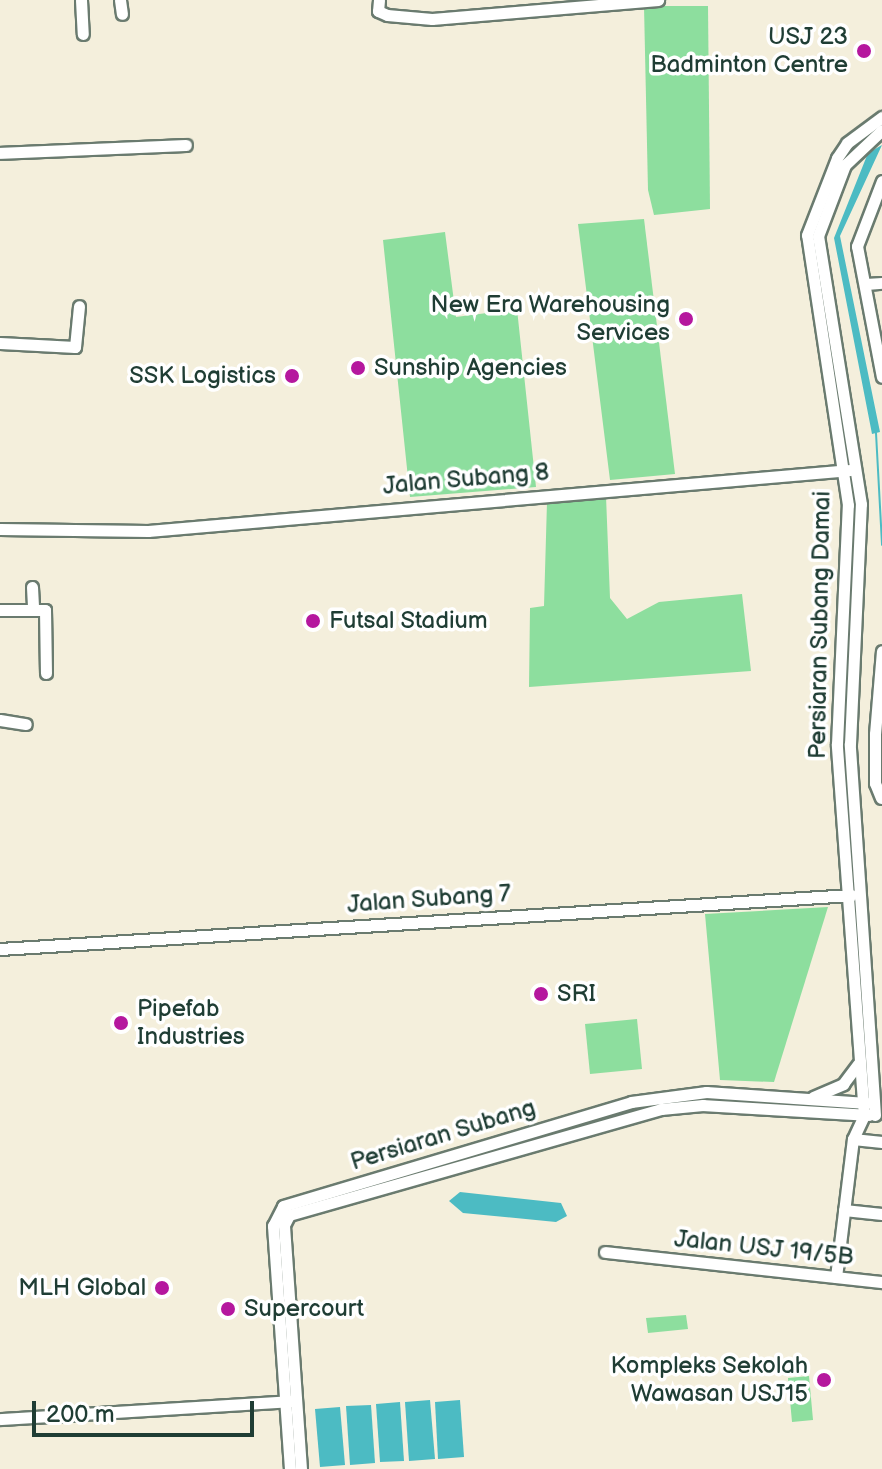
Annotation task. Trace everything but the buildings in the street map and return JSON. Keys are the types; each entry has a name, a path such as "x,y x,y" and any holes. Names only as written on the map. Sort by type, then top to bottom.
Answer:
{"street":[{"path":"81,0 83,34"},
{"path":"120,0 122,14"},
{"path":"379,0 378,11 387,15 446,19 658,0"},
{"name":"Persiaran Subang Damai","path":"875,1107 859,1060 837,744 848,532 845,470 807,235 837,158 847,143 882,117"},
{"name":"Persiaran Subang Damai","path":"875,1107 850,744 861,534 859,469 818,236 845,165 882,130"},
{"path":"0,153 186,145"},
{"path":"882,181 865,216 857,246 880,353 882,377"},
{"path":"865,216 882,215"},
{"path":"866,284 882,283"},
{"path":"0,343 75,347 79,306"},
{"name":"Jalan Subang 8","path":"0,529 77,534 859,469"},
{"path":"32,587 46,673"},
{"path":"0,610 37,607"},
{"path":"881,798 875,783 882,651"},
{"path":"0,720 26,724"},
{"path":"855,808 856,798 865,792 881,798"},
{"name":"Jalan Subang 7","path":"0,949 860,894"},
{"path":"805,1099 843,1084 859,1060"},
{"name":"Persiaran Subang","path":"301,1469 273,1226 283,1206 613,1107 706,1092 875,1107"},
{"name":"Persiaran Subang","path":"290,1469 291,1400 284,1225 289,1215 618,1119 703,1105 875,1107"},
{"path":"613,1107 618,1119"},
{"path":"836,1277 853,1139 875,1107"},
{"path":"853,1139 882,1142"},
{"path":"844,1210 882,1214"},
{"name":"Jalan USJ 19/5B","path":"605,1252 882,1282"},
{"path":"0,1419 291,1400"}],"green space":[{"path":"644,6 708,6 710,209 654,215 648,190"},
{"path":"644,219 675,474 610,480 578,224"},
{"path":"445,232 456,317 517,309 536,487 410,497 383,240"},
{"path":"606,496 610,598 627,619 659,602 742,594 751,671 529,687 530,608 544,606 547,502"},
{"path":"828,907 774,1082 720,1080 705,914"},
{"path":"637,1019 642,1069 590,1074 585,1024"},
{"path":"686,1315 688,1329 648,1333 646,1318"},
{"path":"809,1376 813,1420 792,1422 788,1378"}],"water":[{"path":"882,145 840,236 880,432 872,434 834,238 868,153"},
{"path":"460,1192 561,1203 567,1216 556,1222 463,1213 449,1201"},
{"path":"430,1400 435,1459 409,1461 405,1402"},
{"path":"460,1400 464,1457 438,1459 435,1402"},
{"path":"400,1402 404,1461 380,1462 376,1404"},
{"path":"371,1405 375,1463 350,1465 346,1406"},
{"path":"340,1407 345,1465 320,1467 315,1409"}],"waterway":[{"path":"876,433 882,545"}],"place":[{"name":"USJ 23 Badminton Centre","path":"864,51"},
{"name":"New Era Warehousing Services","path":"686,319"},
{"name":"Sunship Agencies","path":"358,368"},
{"name":"SSK Logistics","path":"292,376"},
{"name":"Futsal Stadium","path":"313,621"},
{"name":"SRI","path":"541,994"},
{"name":"Pipefab Industries","path":"121,1023"},
{"name":"MLH Global","path":"162,1288"},
{"name":"Supercourt","path":"228,1309"},
{"name":"Kompleks Sekolah Wawasan USJ15","path":"824,1380"}]}
